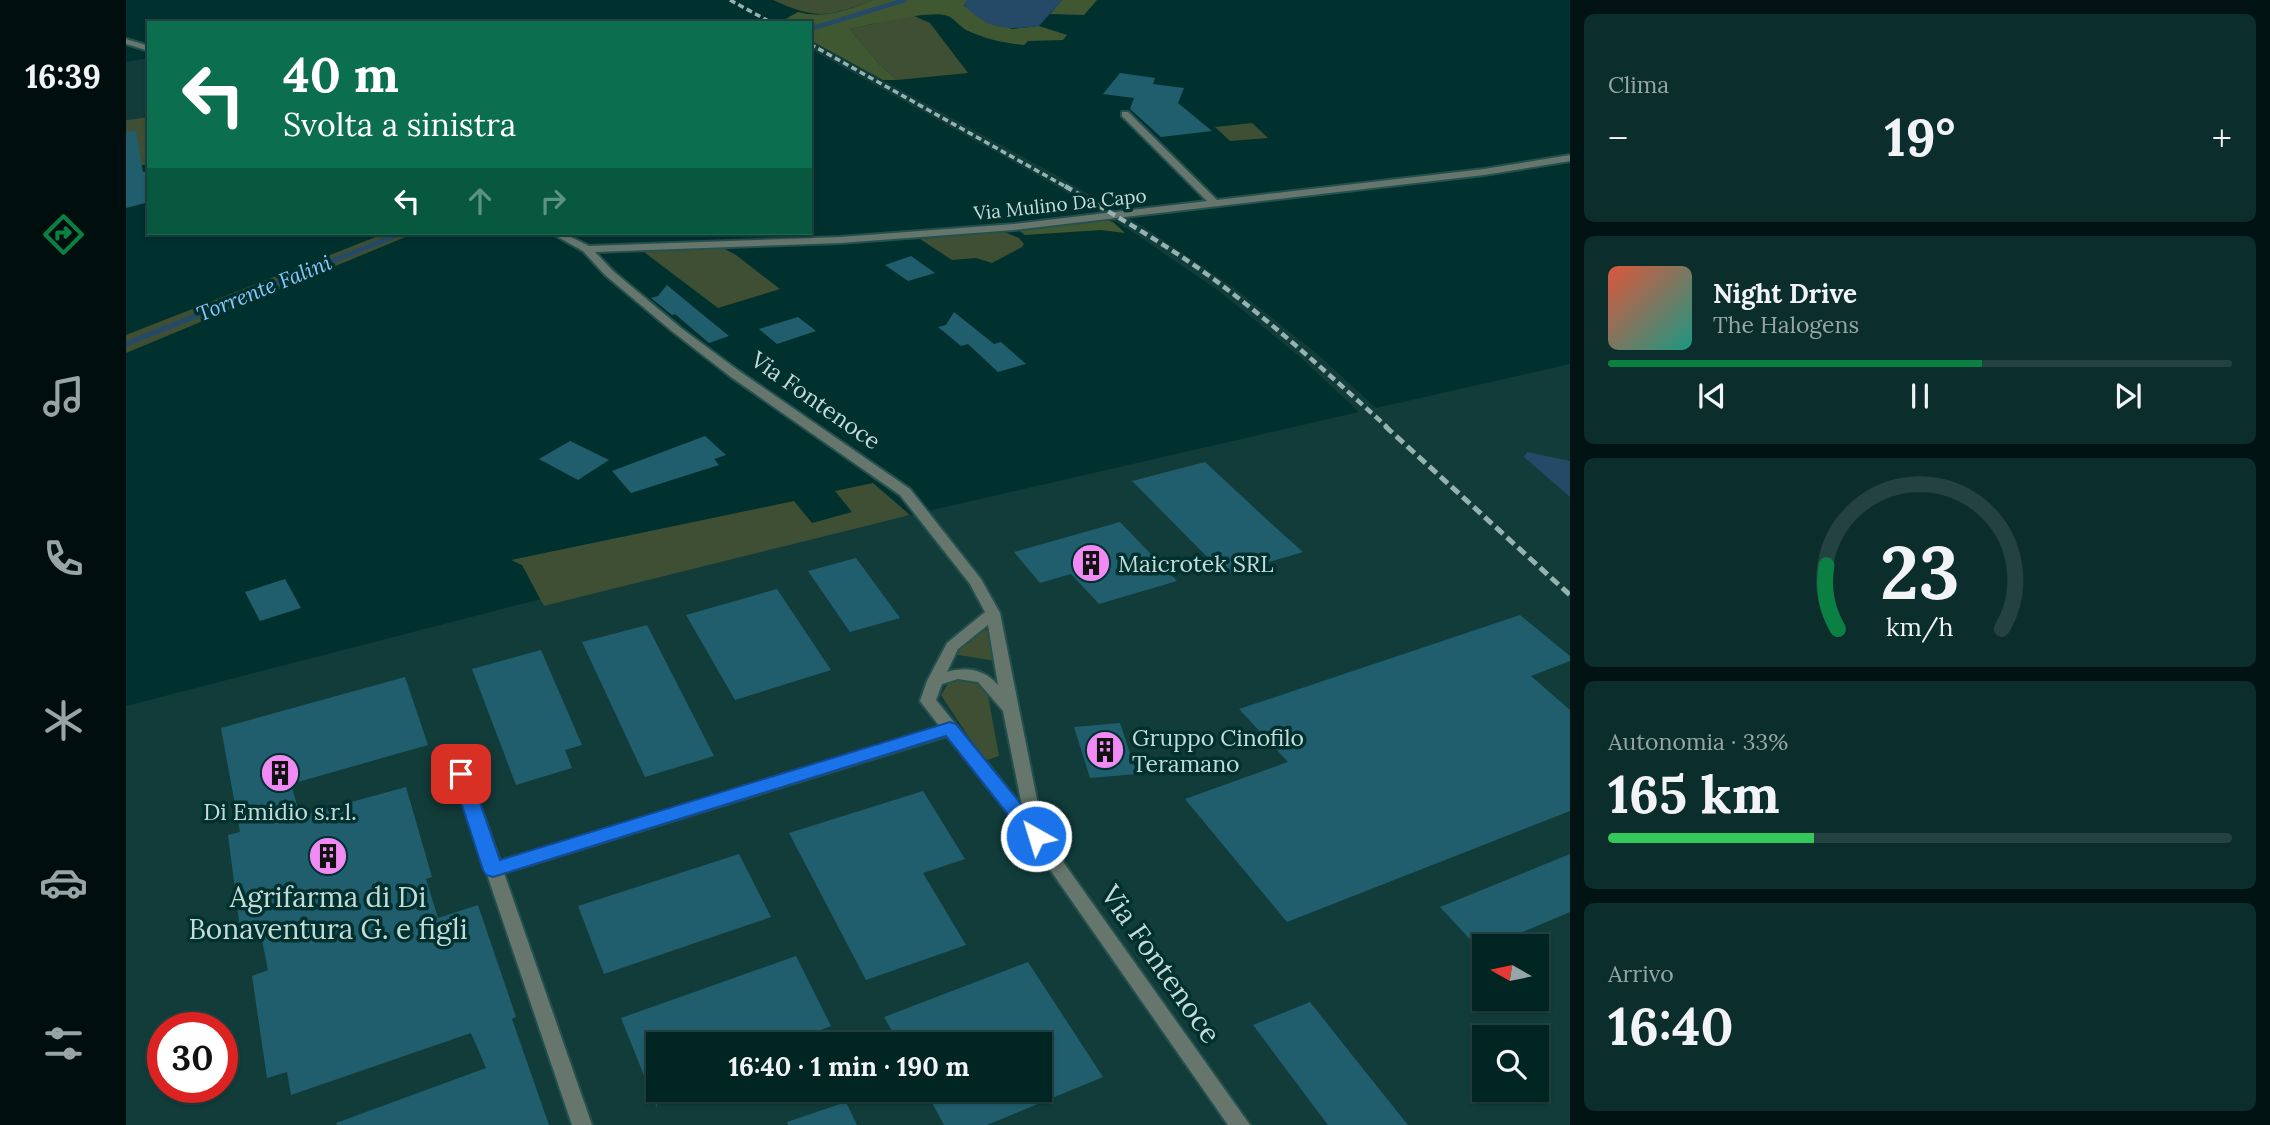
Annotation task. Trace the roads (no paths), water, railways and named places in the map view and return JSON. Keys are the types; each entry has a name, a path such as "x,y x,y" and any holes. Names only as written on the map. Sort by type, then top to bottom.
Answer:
{"street":[{"path":"126,41 147,48"},
{"path":"1125,114 1213,202"},
{"name":"Via Mulino Da Capo","path":"560,235 587,249 914,236 1040,225 1213,202 1484,172 1570,159"},
{"name":"Via Fontenoce","path":"587,249 609,273 677,330 735,374 905,492 976,582 993,613 1036,836"},
{"path":"934,681 952,646 993,613"},
{"name":"Via Fontenoce","path":"1011,710 983,677 958,674 934,681 928,701 1036,836 1240,1125"},
{"path":"493,870 950,729"},
{"path":"461,774 582,1125"}],"waterway":[{"name":"Torrente Falini","path":"812,28 905,0"},
{"name":"Torrente Falini","path":"126,344 397,235"}],"railway":[{"path":"730,0 768,21"},
{"path":"812,45 1068,188"},
{"path":"1065,186 1149,236 1209,276 1249,306 1387,427"},
{"path":"1385,426 1570,595"}],"place":[{"name":"Maicrotek SRL","path":"1091,563"},
{"name":"Gruppo Cinofilo Teramano","path":"1105,750"},
{"name":"Di Emidio s.r.l.","path":"280,773"},
{"name":"Agrifarma di Di Bonaventura G. e figli","path":"328,856"}]}
